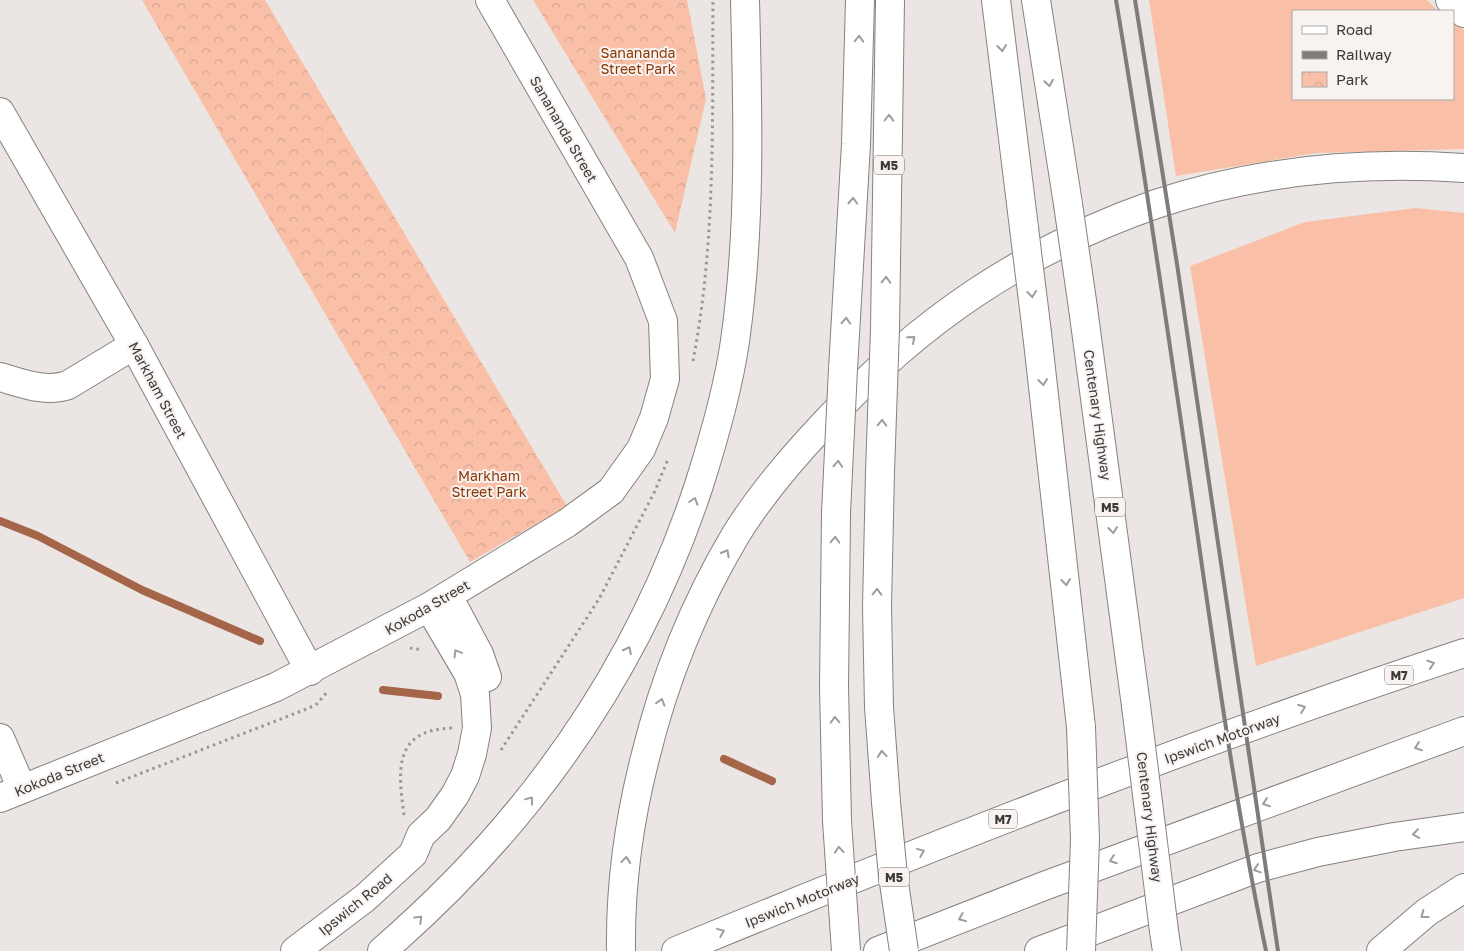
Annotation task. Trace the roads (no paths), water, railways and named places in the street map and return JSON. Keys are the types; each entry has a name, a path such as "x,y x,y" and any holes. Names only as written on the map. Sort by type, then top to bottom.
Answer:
{"main road":[{"name":"Sanananda Street","path":"490,0 639,258"},
{"path":"382,951 418,920 480,858 521,812 559,762 622,664 657,595 685,528 723,403 735,342 742,279 749,162 745,0"},
{"path":"846,951 837,821 834,687 836,513 856,144 860,0"},
{"name":"M5","path":"890,0 885,329 877,607 878,707 886,802 904,951"},
{"path":"996,0 1037,333 1081,727 1085,839 1081,951"},
{"name":"Centenary Highway","path":"1036,0 1084,308 1166,941"},
{"path":"1450,0 1464,13"},
{"name":"Markham Street","path":"0,112 134,345 310,671"},
{"path":"621,951 627,850 638,786 667,681 688,627 718,566 737,533 769,487 862,383 932,322 972,293 1009,271 1060,245 1156,204 1268,177 1328,169 1376,165 1464,168"},
{"name":"Kokoda Street","path":"11,794 276,687 310,671 438,601 567,523 611,491 641,450 654,418 665,378 663,321 639,258"},
{"path":"0,377 36,387 58,389 68,385 134,345"},
{"name":"Ipswich Road","path":"295,951 365,898 413,854 431,847 463,813 480,784 492,744 493,716 489,684 480,654 438,601"},
{"name":"Ipswich Motorway","path":"676,951 1008,817 1334,696 1464,653"},
{"path":"878,951 1044,886 1464,731"},
{"path":"0,738 11,794"},
{"path":"1039,951 1258,868 1318,852 1394,837 1464,827"},
{"path":"1381,951 1427,912 1464,888"}],"waterway":[{"path":"0,521 38,536 142,590 260,641"},
{"path":"383,690 438,696"},
{"path":"724,759 772,781"}],"railway":[{"path":"1116,0 1138,133 1228,741 1266,951"},
{"path":"1135,0 1177,264 1278,951"}],"park label":[{"name":"Sanananda Street Park","path":"638,60"},
{"name":"Markham Street Park","path":"489,484"}]}
